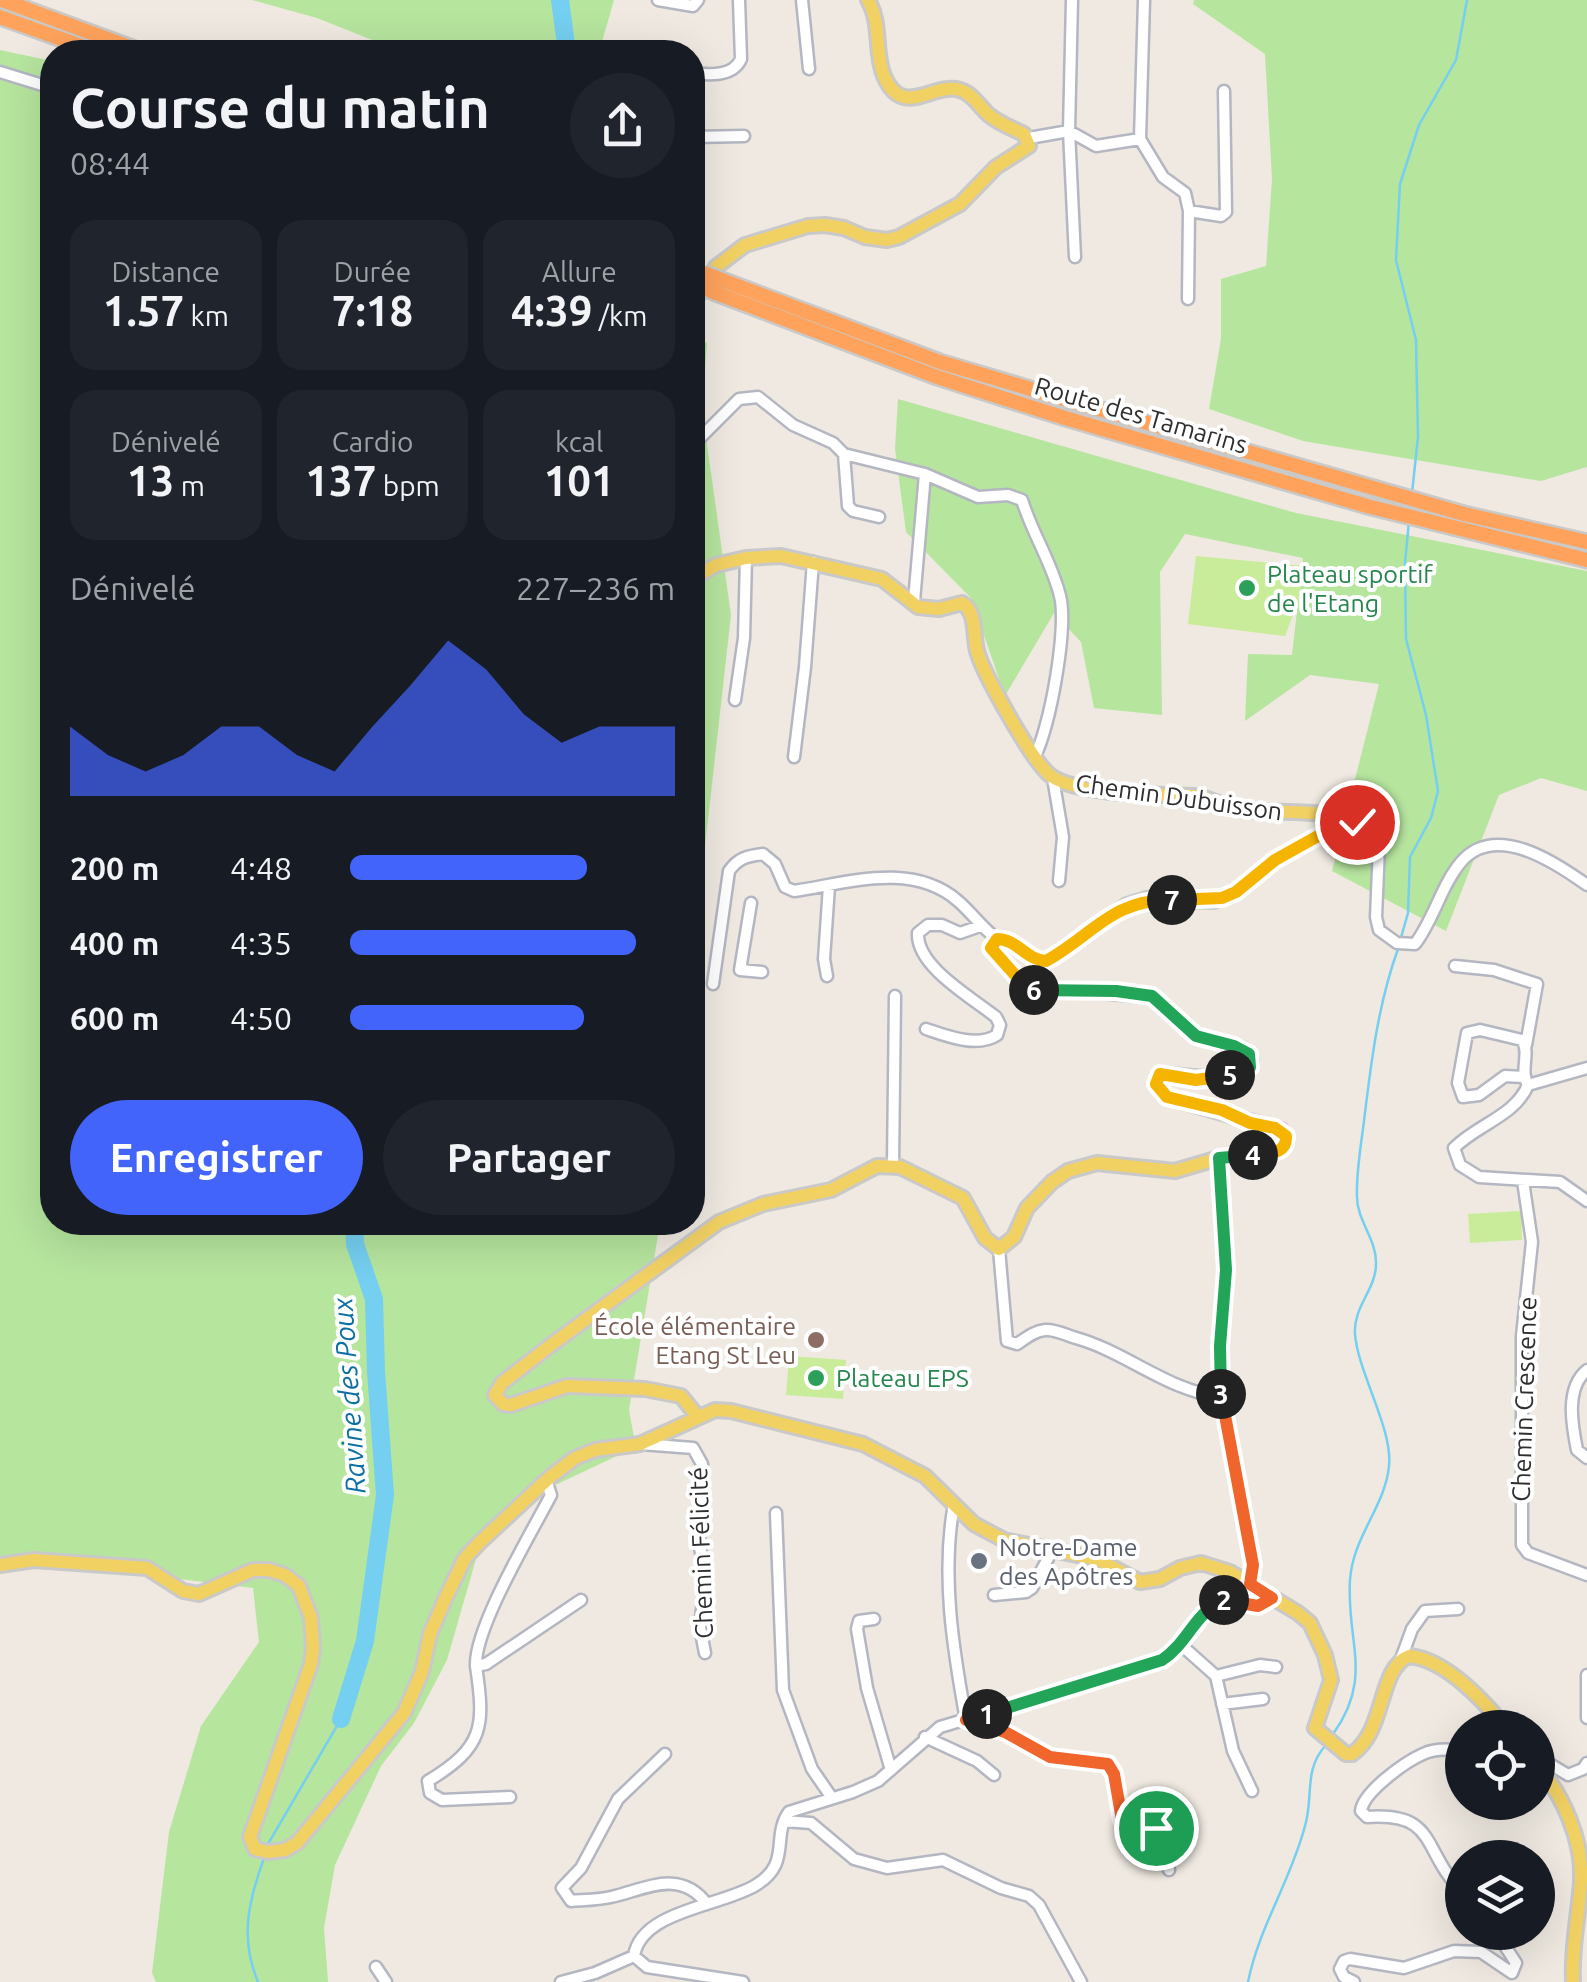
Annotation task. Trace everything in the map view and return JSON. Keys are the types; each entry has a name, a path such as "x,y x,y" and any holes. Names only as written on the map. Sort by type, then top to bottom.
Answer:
{"highway":[{"path":"2,0 110,40"},
{"path":"0,17 64,40"},
{"name":"Route des Tamarins","path":"705,284 940,362 1371,488 1587,542"},
{"name":"Route des Tamarins","path":"705,284 937,377 1367,506 1587,560"}],"main road":[{"path":"705,283 744,245 808,226 844,228 886,240 899,237 960,204 996,167 1029,146 1029,138 1001,124 966,92 956,88 911,99 890,88 883,74 880,36 868,0"},
{"name":"Chemin Dubuisson","path":"705,571 746,558 780,556 882,579 918,608 955,602 967,605 978,657 1034,758 1054,778 1140,796 1196,796 1234,809 1348,816 1366,826 1368,834 1362,840 1318,836 1275,860 1236,892 1222,898 1146,900 1128,905 1046,961 1030,956 1013,942 997,939"},
{"path":"705,1232 719,1222 764,1204 831,1190 877,1166 893,1164 963,1198 985,1238 999,1249 1014,1236 1027,1208 1068,1170 1098,1162 1175,1170 1219,1158 1277,1152 1284,1147 1286,1136 1275,1128 1167,1097 1156,1084 1157,1078 1166,1074 1196,1080 1244,1072 1250,1067 1249,1054 1196,1036 1152,996 1116,991 1039,992 1027,986 991,948 997,939"},
{"path":"698,1417 681,1396 664,1391 568,1386 511,1404 503,1404 496,1394 502,1384 552,1344 701,1235"},
{"path":"0,1565 34,1560 147,1568 191,1594 207,1593 252,1570 284,1574 299,1586 306,1601 313,1648 276,1768 250,1830 255,1849 268,1852 285,1850 296,1843 404,1713 422,1672 430,1634 464,1558 546,1480 575,1458 595,1450 640,1444 716,1410 863,1444 924,1476 974,1524 994,1536 1097,1558 1140,1582 1160,1579 1201,1562 1250,1584 1310,1623 1326,1655 1330,1690 1315,1723 1317,1731 1340,1751 1352,1754 1369,1740 1392,1669 1401,1659 1418,1657 1445,1672 1479,1696 1491,1710"},
{"path":"1555,1791 1564,1803 1580,1860 1573,1982"}],"street":[{"path":"658,0 693,6 698,0"},
{"path":"705,73 729,72 741,60 739,0"},
{"path":"802,0 809,69"},
{"path":"1072,0 1069,131 1075,257"},
{"path":"1144,0 1140,139 1162,176 1185,193 1189,211 1188,299"},
{"path":"0,72 40,84"},
{"path":"1189,211 1221,216 1226,212 1224,91"},
{"path":"1029,138 1069,131 1096,146 1140,139"},
{"path":"705,137 744,136"},
{"path":"705,432 731,405 750,396 764,400 793,425 833,444 844,454 925,474 978,497 1008,494 1022,500 1031,530 1060,591 1064,614 1058,670 1034,758"},
{"path":"844,454 848,506 879,517"},
{"path":"914,602 925,474"},
{"path":"735,700 745,624 746,558"},
{"path":"794,757 813,562"},
{"path":"1054,778 1063,837 1059,881"},
{"path":"1368,834 1379,847 1379,930 1398,944 1414,944 1462,860 1488,844 1512,847 1553,861 1587,885"},
{"path":"713,984 729,871 740,858 763,854 775,864 789,890 890,876 907,878 952,897 997,939"},
{"path":"827,976 824,959 830,886"},
{"path":"750,904 740,970 762,972"},
{"path":"722,920 748,923"},
{"path":"926,1029 968,1040 992,1040 997,1035 998,1020 934,970 918,945 918,933 928,925 942,925 960,933 980,926"},
{"path":"1455,966 1494,970 1537,984 1521,1103 1466,1135 1454,1148 1460,1166 1480,1177 1560,1182 1587,1201"},
{"path":"893,1164 895,996"},
{"path":"1526,1045 1519,1038 1480,1030 1467,1033 1459,1091 1463,1096 1480,1095 1498,1079 1511,1074 1526,1081 1587,1068"},
{"path":"1219,1158 1226,1270 1220,1346 1222,1397 1253,1565 1250,1584"},
{"name":"Chemin Crescence","path":"1523,1181 1532,1242 1522,1336 1522,1545 1528,1553 1587,1575"},
{"path":"999,1249 1007,1341 1017,1344 1034,1333 1048,1330 1102,1345 1162,1378 1207,1396 1222,1397"},
{"name":"Chemin Crescence","path":"1587,1370 1578,1378 1572,1407 1577,1450 1587,1458"},
{"name":"Chemin Félicité","path":"640,1444 693,1448 702,1464 699,1544 706,1574 700,1628 706,1653"},
{"path":"510,1798 442,1800 430,1793 428,1781 453,1766 476,1737 483,1713 476,1653 551,1495 546,1480"},
{"path":"954,1504 947,1551 954,1653 966,1720"},
{"path":"776,1513 783,1690 812,1769 832,1798"},
{"path":"994,1595 1032,1588 1053,1549"},
{"path":"561,1982 634,1956 641,1938 656,1925 768,1878 780,1857 784,1820 792,1810 868,1786 940,1727 1162,1660 1220,1600 1258,1606 1272,1598"},
{"path":"476,1666 486,1664 581,1600"},
{"path":"1401,1659 1412,1629 1425,1611 1458,1609"},
{"path":"874,1619 860,1621 857,1629 866,1688 891,1770"},
{"path":"1180,1644 1216,1676 1233,1751 1252,1791"},
{"path":"1216,1676 1260,1665 1276,1668"},
{"path":"1587,1675 1587,1718"},
{"path":"1222,1704 1263,1699"},
{"path":"966,1720 1005,1732 1050,1757 1108,1764 1114,1774 1122,1820 1134,1826 1146,1821 1153,1824 1169,1870"},
{"path":"925,1738 977,1761 994,1776"},
{"path":"1445,1751 1427,1752 1401,1767 1370,1794 1360,1812 1368,1817 1396,1815 1412,1820 1445,1868"},
{"path":"665,1754 618,1799 581,1868 562,1888 571,1901 610,1897 649,1884 676,1884 698,1891 707,1904"},
{"path":"1555,1767 1568,1775 1587,1763"},
{"path":"784,1820 811,1823 854,1859 887,1868 942,1860 1001,1888 1028,1896 1039,1906 1081,1982"},
{"path":"1354,1982 1344,1977 1340,1969 1344,1961 1404,1968 1454,1952 1481,1952 1512,1973 1516,1963 1508,1950"},
{"path":"634,1956 647,1967 742,1982"},
{"path":"376,1968 386,1982"}],"green space":[{"path":"252,0 614,0 602,40 372,40 317,18"},
{"path":"1194,0 1587,0 1587,467 1541,481 1303,441 1209,409 1221,339 1221,279 1266,266 1272,179 1265,54 1193,4"},
{"path":"0,50 40,58 40,1235 658,1235 629,1410 637,1454 621,1454 551,1487 476,1559 447,1660 414,1723 381,1766 335,1865 324,1928 328,1982 156,1982 152,1973 169,1832 201,1726 259,1642 253,1588 0,1557"},
{"path":"898,399 1296,513 1587,571 1587,791 1541,778 1499,795 1446,931 1332,871 1379,684 1310,675 1245,721 1248,654 1292,655 1303,558 1185,534 1160,572 1162,715 1094,708 1081,642 1054,613 1005,696 971,598 906,532 895,449"},
{"path":"705,430 731,615 705,846"},
{"name":"Plateau sportif de l'Etang","path":"1196,556 1304,566 1299,599 1285,636 1188,624"},
{"path":"1521,1211 1522,1240 1470,1243 1468,1214"},
{"name":"Plateau EPS","path":"789,1356 846,1360 843,1399 786,1395"}],"waterway":[{"name":"Ravine des Poux","path":"560,0 565,40"},
{"path":"1412,493 1418,437 1416,340 1396,260 1400,184 1419,125 1456,60 1467,0"},
{"path":"1400,941 1408,913 1410,857 1431,818 1438,791 1426,715 1406,639 1409,521"},
{"path":"1333,1734 1345,1714 1355,1677 1350,1602 1352,1564 1382,1495 1389,1466 1386,1435 1355,1334 1376,1262 1360,1214 1357,1188 1376,1034 1398,949"},
{"name":"Ravine des Poux","path":"341,1719 365,1641 385,1495 374,1299 355,1235"},
{"name":"Ravine des Poux","path":"268,1844 341,1719"},
{"path":"1248,1982 1299,1846 1308,1815 1314,1764 1326,1745"},
{"name":"Ravine des Poux","path":"258,1982 249,1951 248,1921 263,1861"}],"place":[{"name":"Plateau sportif de l'Etang","path":"1247,588"},
{"name":"École élémentaire Etang St Leu","path":"816,1340"},
{"name":"Plateau EPS","path":"816,1378"},
{"name":"Notre-Dame des Apôtres","path":"979,1561"}],"route":[{"path":"1156,1828 1146,1821 1134,1826 1122,1820 1114,1774 1108,1764 1050,1757 1005,1732 966,1720 1162,1660 1220,1600 1258,1606 1272,1598 1250,1584 1253,1565 1222,1397 1220,1346 1226,1270 1219,1158 1277,1152 1287,1141 1281,1130 1167,1097 1156,1084 1160,1074 1196,1080 1244,1072 1251,1060 1243,1050 1196,1036 1152,996 1116,991 1039,992 1016,976 991,948 997,939 1003,938 1030,956 1046,961 1128,905 1146,900 1214,901 1236,892 1275,860 1318,836 1362,840 1368,834 1366,826 1357,822"}]}
